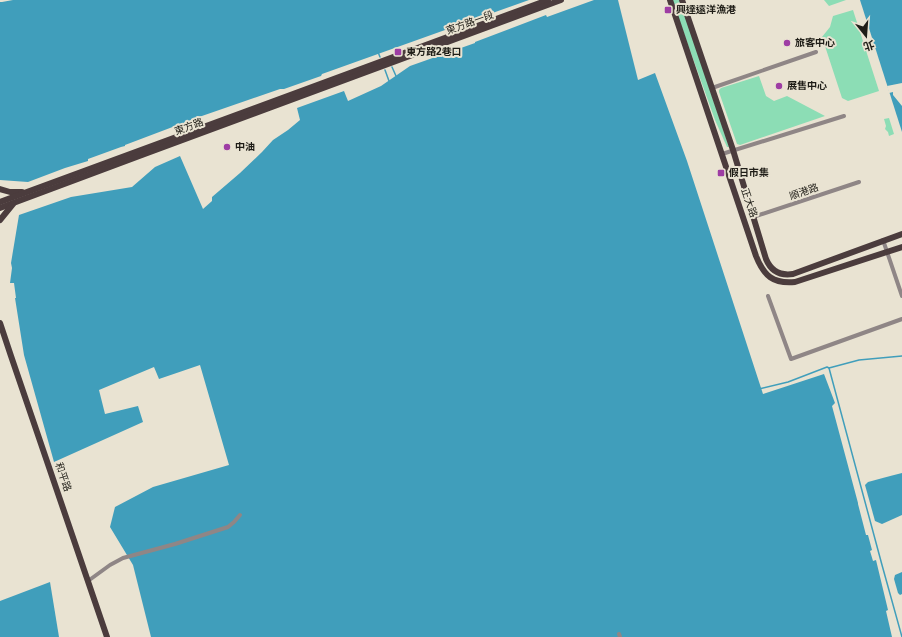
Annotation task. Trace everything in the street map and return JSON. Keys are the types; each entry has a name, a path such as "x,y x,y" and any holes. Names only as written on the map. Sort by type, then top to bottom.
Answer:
{"main road":[{"name":"東方路一段","path":"384,62 548,0"},
{"name":"東方路一段","path":"384,62 561,0"},
{"name":"正大路","path":"670,0 759,265 763,271 769,277 777,281 786,283 795,282 902,247"},
{"name":"正大路","path":"682,0 733,150 767,262 774,270 785,274 794,274 902,234"},
{"name":"東方路","path":"0,202 384,62"},
{"name":"東方路","path":"0,208 384,62"},
{"path":"0,189 10,192 32,191"},
{"path":"0,220 16,202"},
{"name":"和平路","path":"0,323 107,637"},
{"name":"和平路","path":"0,334 103,637"}],"street":[{"path":"712,88 816,52"},
{"path":"722,154 844,116"},
{"name":"順港路","path":"753,218 859,182"},
{"path":"883,240 902,296"},
{"path":"768,296 791,359 902,319"},
{"path":"88,581 110,565 123,558 175,544 228,527 240,515"}],"green space":[{"path":"672,0 680,0 729,147 727,147 715,120"},
{"path":"824,0 846,0 829,6"},
{"path":"853,10 879,91 848,101 842,98 822,37 830,27 833,16"},
{"path":"759,76 766,96 774,101 787,96 825,116 740,145 737,144 719,90 721,88"},
{"path":"889,118 894,134 889,136 885,129 886,126 884,119"}],"water":[{"path":"13,0 529,0 322,74 321,76 199,117 88,159 88,161 28,182 0,180 0,2"},
{"path":"594,0 618,0 638,80 655,73 687,161 763,394 824,374 835,403 832,406 866,535 868,535 872,550 870,551 873,561 876,560 888,610 886,611 892,637 151,637 133,565 110,527 115,507 153,487 229,465 200,365 159,379 154,367 99,390 105,414 138,406 143,422 54,462 24,355 14,283 10,283 12,268 11,263 19,215 71,197 132,187 155,167 180,156 203,209 212,201 212,197 240,173 273,140 300,120 297,108 344,91 348,101 381,86 410,66 475,43 546,15 547,17"},
{"path":"860,0 902,0 902,132"},
{"path":"902,473 902,515 882,524 875,521 865,485 868,482"},
{"path":"902,572 902,594 900,595 894,579 895,575"},
{"path":"50,582 59,637 0,637 0,601"}],"pier":[{"path":"902,83 902,106 893,95 893,92 889,93 887,86"}],"waterway":[{"path":"378,52 380,57"},
{"path":"392,67 396,76"},
{"path":"385,70 389,81"},
{"path":"759,389 788,382 827,367 829,368 859,360 902,356"},
{"path":"829,368 902,637"}],"place":[{"name":"興達遠洋漁港","path":"668,10"},
{"name":"旅客中心","path":"787,43"},
{"name":"東方路2巷口","path":"398,52"},
{"name":"展售中心","path":"779,86"},
{"name":"中油","path":"227,147"},
{"name":"假日市集","path":"721,173"}]}
